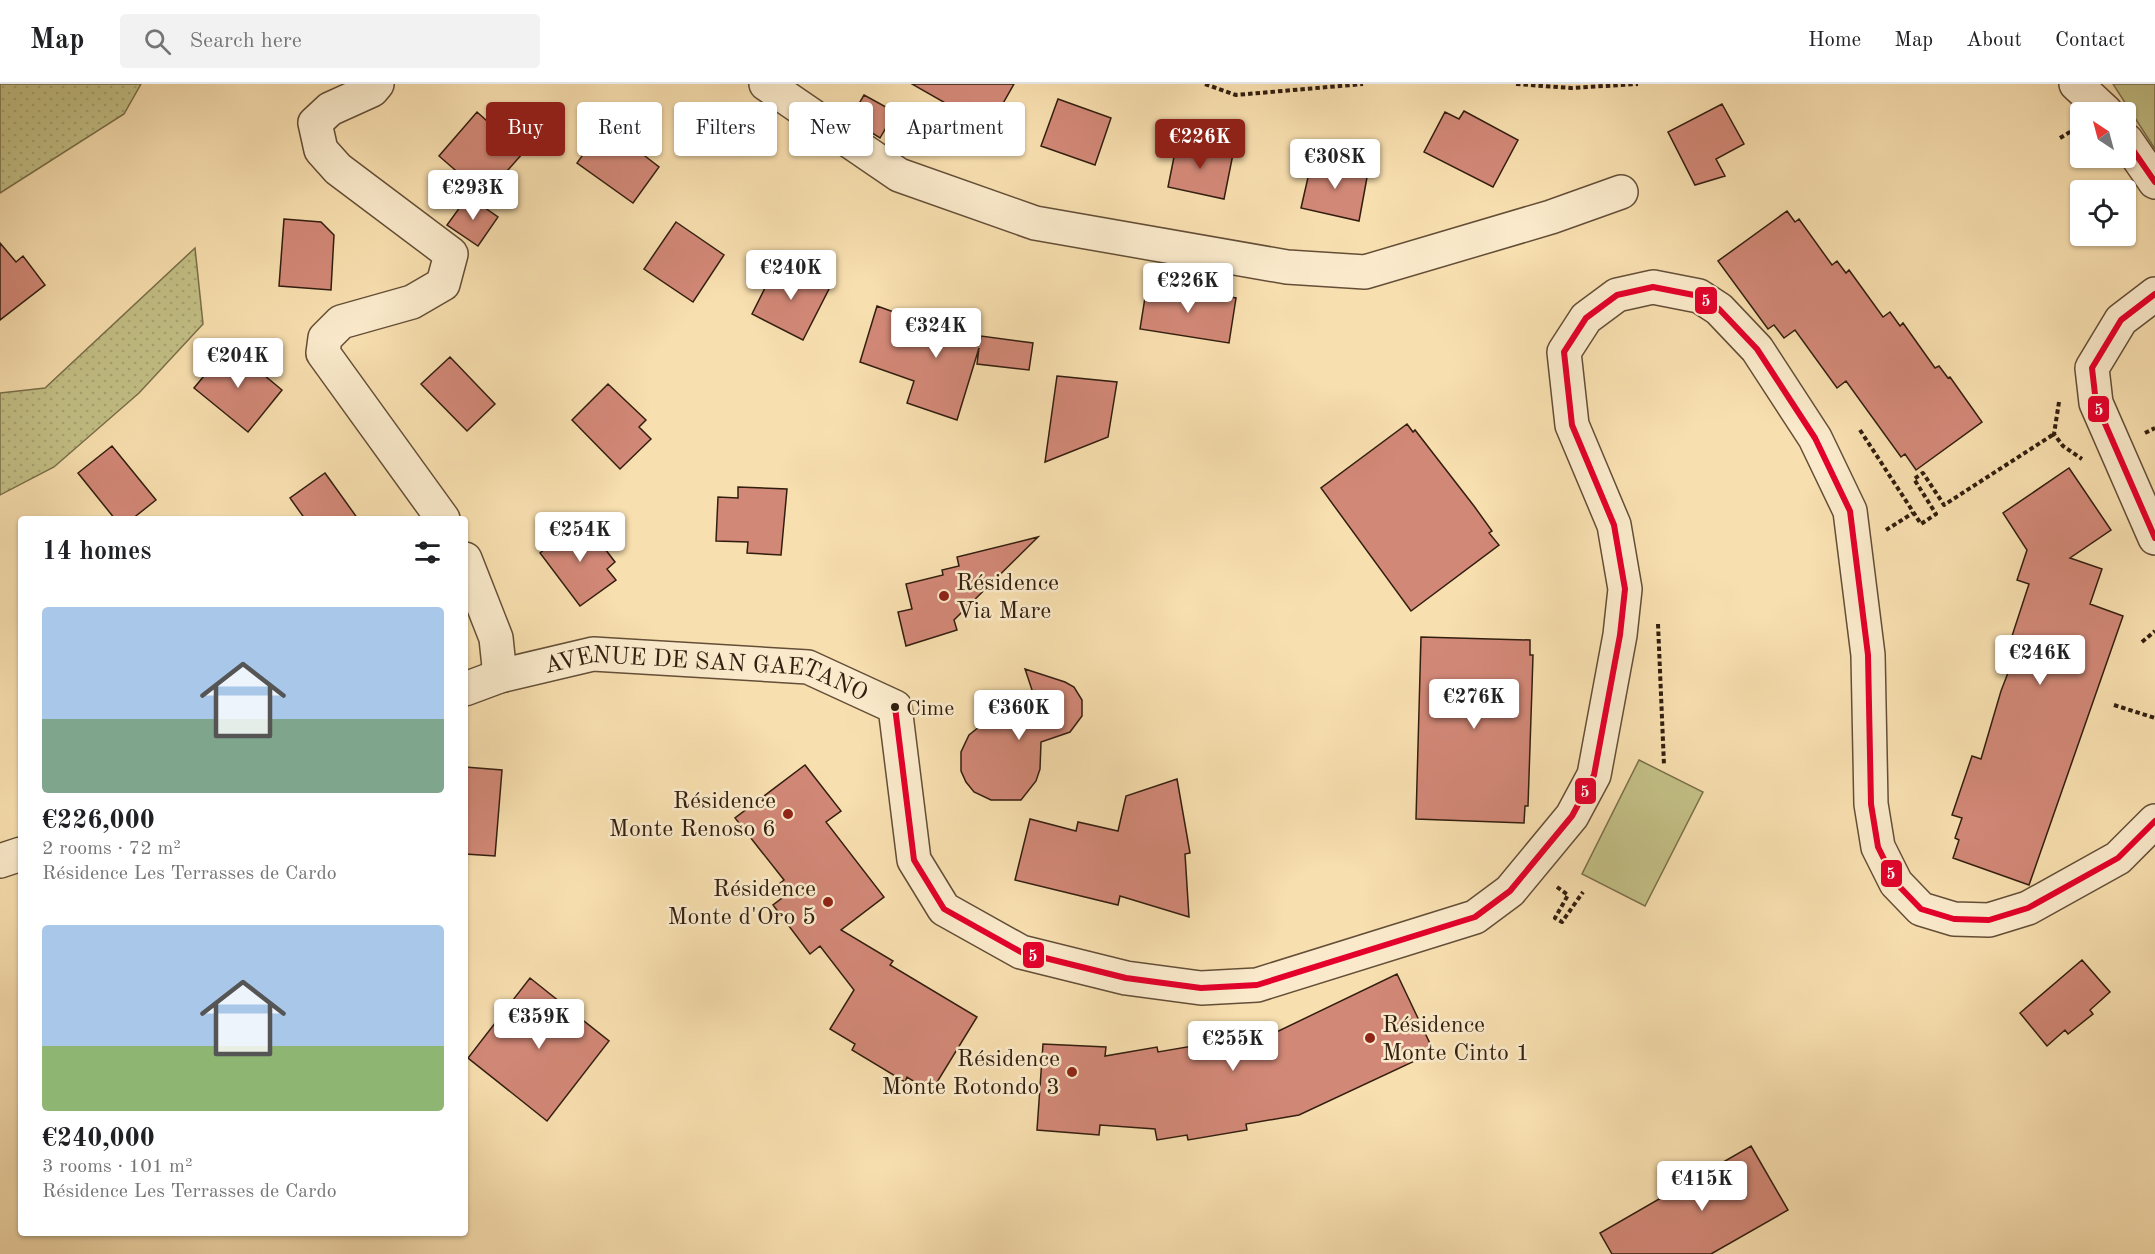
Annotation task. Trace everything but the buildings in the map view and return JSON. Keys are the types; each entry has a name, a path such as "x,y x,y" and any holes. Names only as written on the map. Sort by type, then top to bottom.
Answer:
{"street":[{"path":"378,84 372,90 330,109 315,123 321,150 338,169 451,254 443,284 412,302 341,322 325,338 323,353 441,516"},
{"path":"766,84 898,175 1035,223 1287,267 1365,272 1551,217 1621,192"},
{"path":"2076,84 2095,102"},
{"path":"2136,154 2155,182"},
{"name":"AVENUE DE SAN GAETANO","path":"468,688 500,676 593,654 808,667 895,707 914,860 944,909 1021,952 1126,978 1201,988 1257,985 1475,917 1510,891 1530,868 1572,816 1594,775 1620,635 1625,589 1614,525 1572,425 1564,352 1586,318 1594,312 1617,296 1653,287 1699,296 1719,309 1757,350 1815,438 1850,511 1868,656 1872,815 1878,847 1896,883 1921,909 1954,919 1989,920 2028,908 2118,858 2155,821"},
{"path":"2155,294 2121,320 2092,368 2096,403 2155,538"},
{"path":"468,567 496,638 500,676"},
{"path":"0,861 18,855"}],"path":[{"path":"1205,84 1236,94 1363,84"},
{"path":"1516,84 1570,88 1638,84"},
{"path":"2060,138 2070,132"},
{"path":"1860,430 1921,524 1936,514 1914,479 1923,473 1944,505 2054,434"},
{"path":"1658,620 1664,765"},
{"path":"2142,642 2155,631"},
{"path":"2114,705 2155,717"},
{"path":"1530,868 1568,895 1555,918 1562,922 1583,892"}],"shaded area":[{"path":"0,84 141,84 124,114 0,193"},
{"path":"2113,84 2155,84 2155,149 2136,120 2136,102 2125,102"},
{"path":"195,248 203,324 139,393 54,467 0,495 0,393 45,388"},
{"path":"1639,760 1703,792 1645,906 1582,874"}],"transit line":[{"name":"5","path":"2136,154 2155,182"},
{"name":"5","path":"895,707 914,860 944,909 1021,952 1126,978 1201,988 1257,985 1475,917 1510,891 1572,816 1594,775 1620,635 1625,589 1614,525 1572,425 1564,352 1586,318 1617,295 1653,287 1699,296 1719,309 1757,349 1815,438 1850,511 1868,655 1871,804 1878,847 1896,883 1921,909 1954,919 1989,920 2028,908 2118,858 2155,821"},
{"name":"5","path":"2155,294 2121,320 2092,368 2096,403 2155,538"}],"place":[{"name":"Résidence Via Mare","path":"944,596"},
{"name":"Cime","path":"895,707"},
{"name":"Résidence Monte Renoso 6","path":"788,814"},
{"name":"Résidence Monte d'Oro 5","path":"828,902"},
{"name":"Résidence Monte Cinto 1","path":"1370,1038"},
{"name":"Résidence Monte Rotondo 3","path":"1072,1072"}]}
